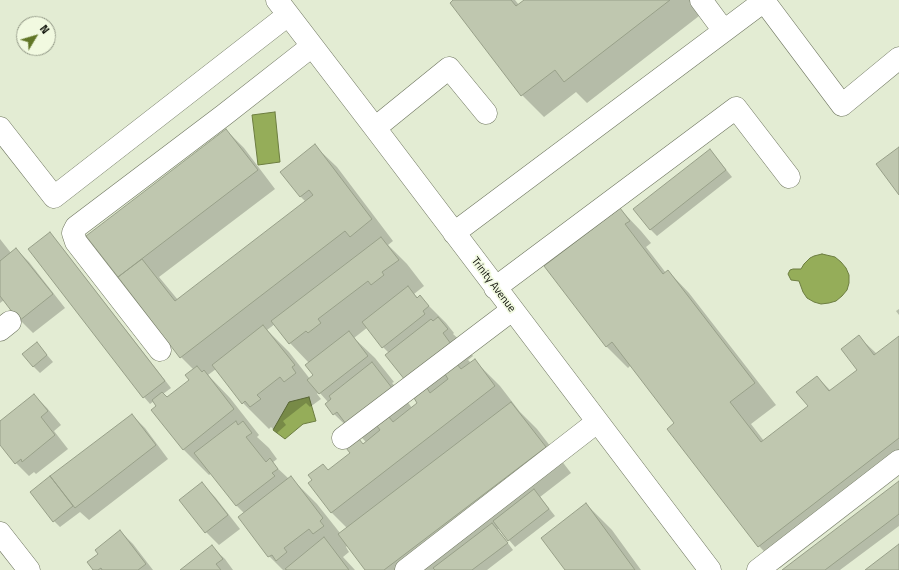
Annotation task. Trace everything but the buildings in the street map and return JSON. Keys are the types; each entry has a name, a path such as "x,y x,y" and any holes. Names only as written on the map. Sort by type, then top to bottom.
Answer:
{"street":[{"path":"701,0 724,31"},
{"path":"454,233 764,0 842,105 899,58"},
{"path":"0,128 54,197 283,7"},
{"name":"Trinity Avenue","path":"283,7 710,570"},
{"path":"160,350 76,242 73,233 76,227 312,46"},
{"path":"375,128 449,68 486,114"},
{"path":"495,288 736,108 789,177"},
{"path":"344,438 512,310"},
{"path":"406,570 597,422"},
{"path":"758,570 899,461"},
{"path":"0,533 29,570"}],"shaded area":[{"path":"275,112 280,162 258,165 252,115"},
{"path":"822,254 835,257 841,262 849,275 849,283 847,290 836,301 821,304 807,298 799,281 791,280 788,274 790,270 801,269 810,258"},
{"path":"309,397 316,421 303,424 285,439 273,430 289,402"}]}
